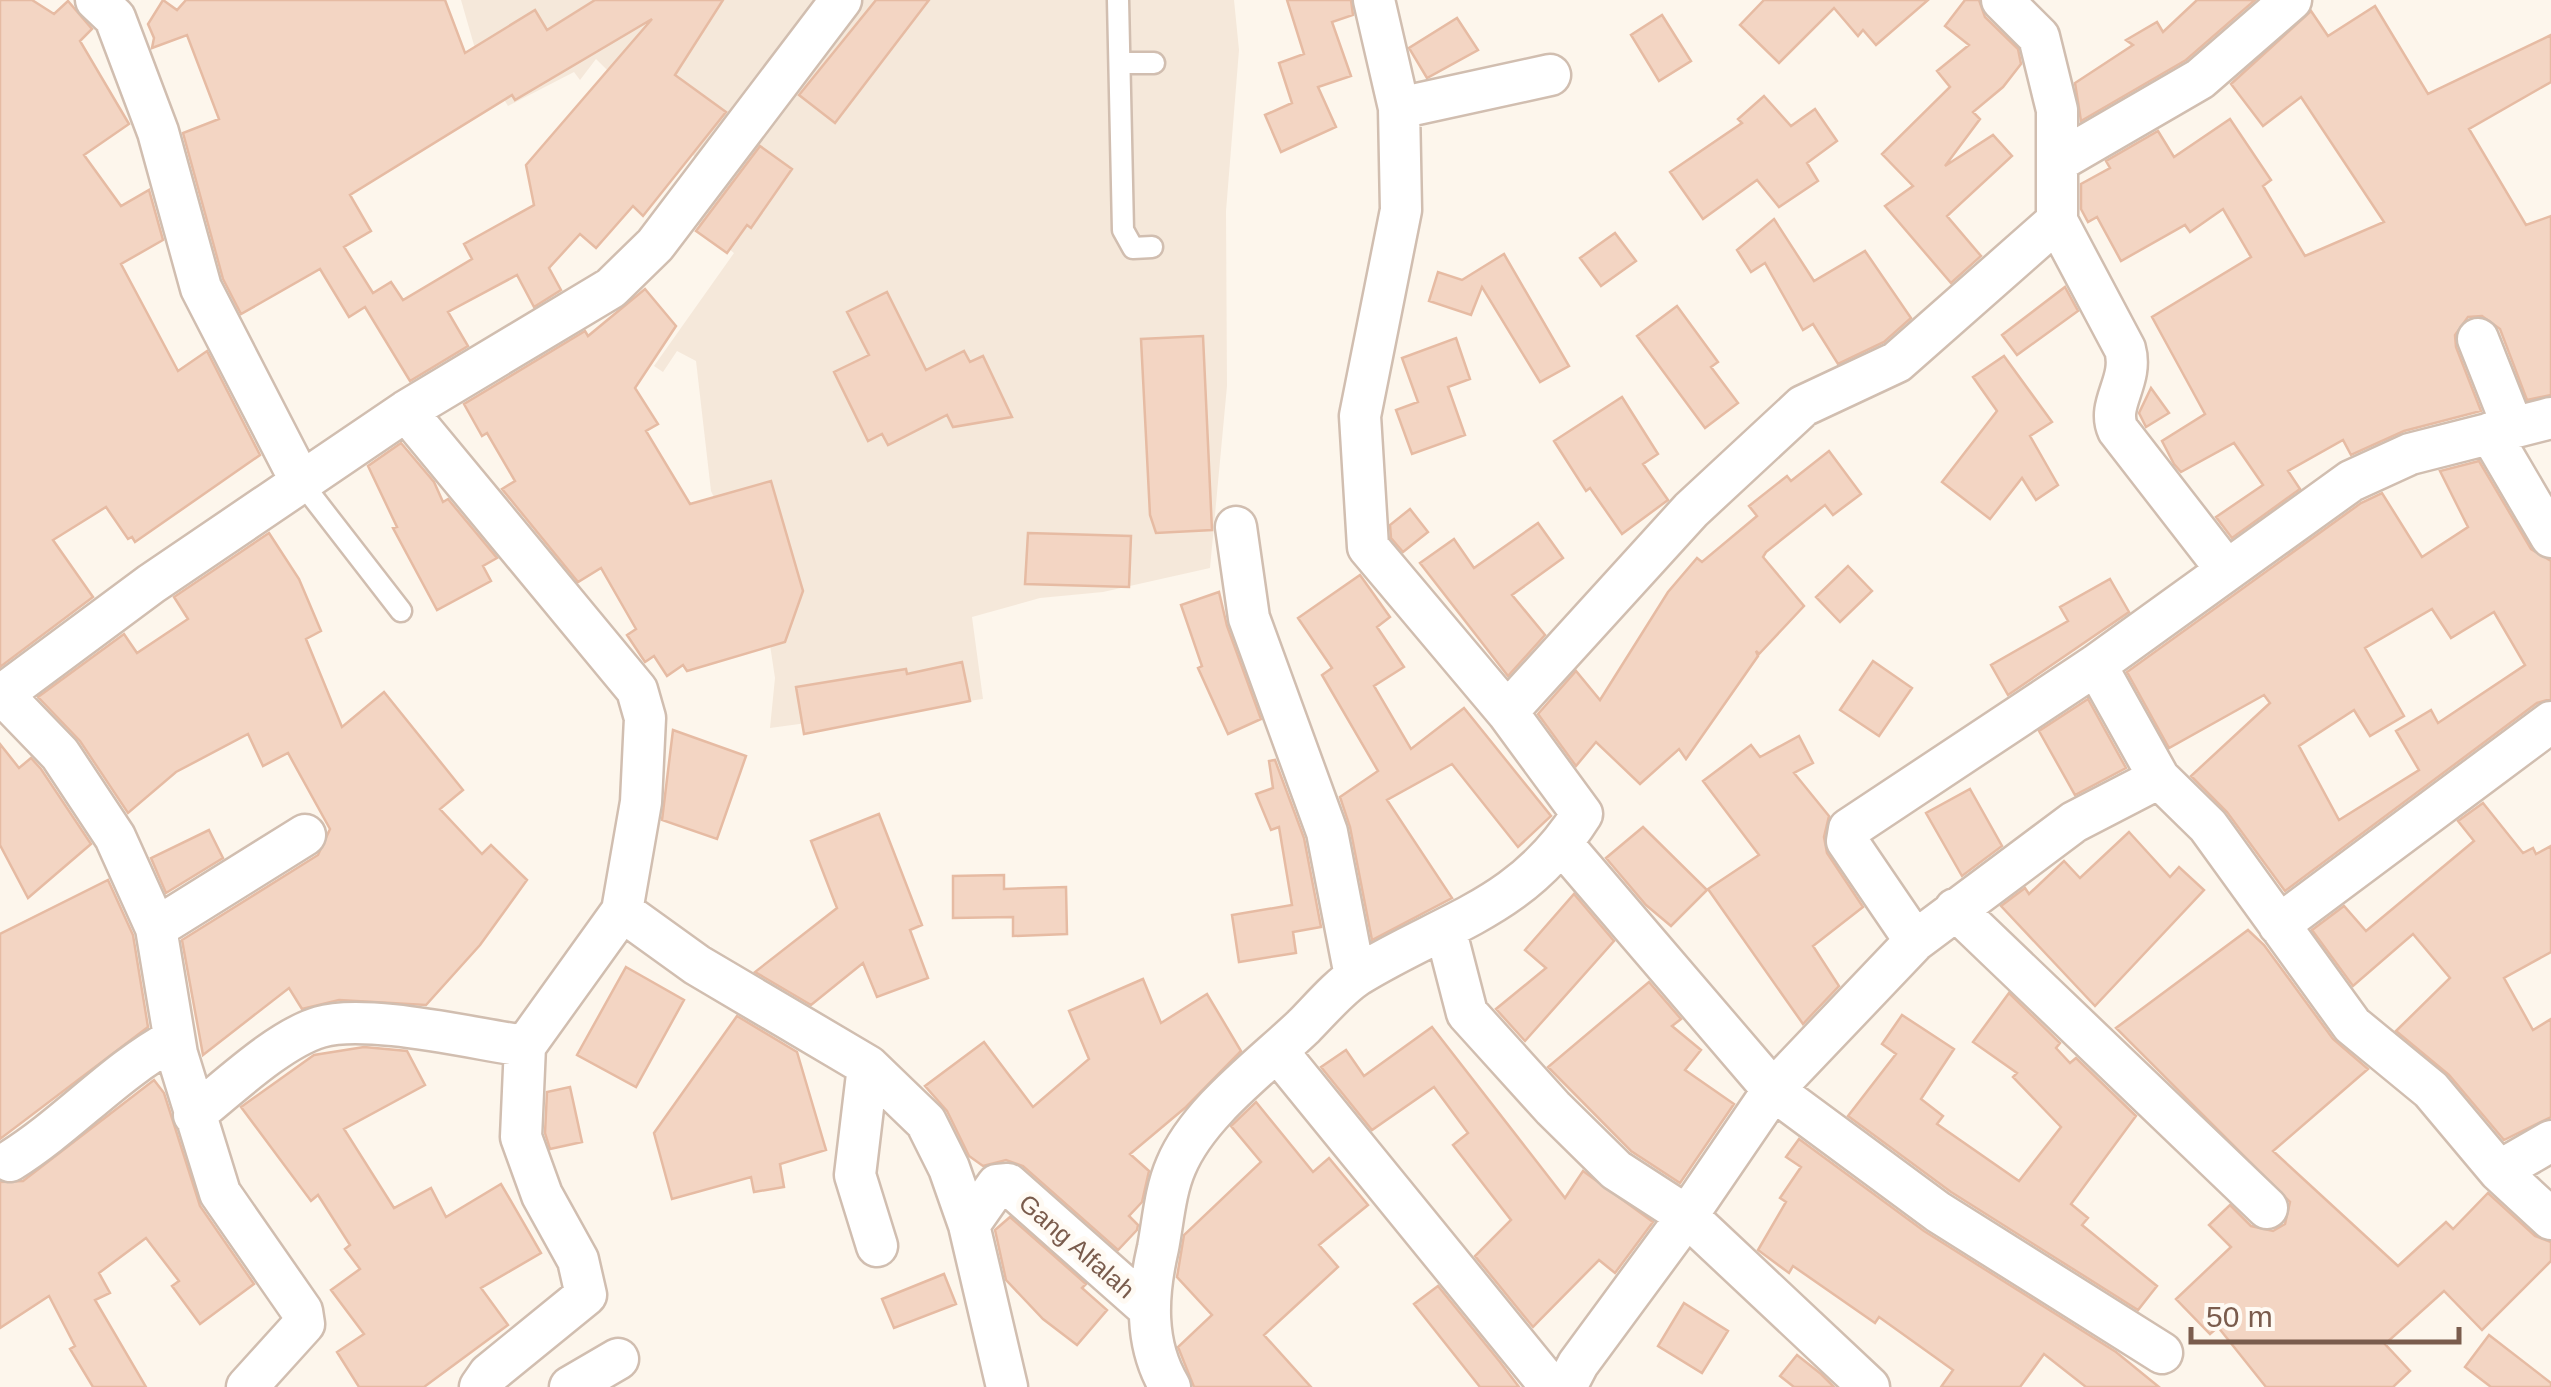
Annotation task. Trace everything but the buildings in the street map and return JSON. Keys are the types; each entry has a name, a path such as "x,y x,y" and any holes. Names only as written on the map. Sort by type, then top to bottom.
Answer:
{"street":[{"path":"247,1387 304,1324 302,1310 220,1193 174,1039 156,928 115,837 60,754 2,693 75,638 406,411 612,288 655,245 841,0"},
{"path":"1170,1387 1160,1370 1147,1307 1176,1166 1220,1104 1356,976 1446,932 1517,889 1563,845 1582,814 1507,712 1368,547 1360,416 1401,210 1400,108 1374,0"},
{"path":"2002,0 2040,37 2057,110 2057,221 2126,348 2130,367 2114,409 2118,430 2225,568"},
{"path":"2057,162 2200,78 2291,0"},
{"path":"113,6 158,132 201,288 301,482"},
{"path":"1400,108 1550,75"},
{"path":"1507,712 1691,510 1788,419 1803,406 1897,362 2057,221"},
{"path":"2478,338 2518,426 2551,537"},
{"path":"406,411 636,690 645,718 641,802 622,911 526,1046 521,1137 542,1195 578,1260 586,1295 488,1374 480,1387"},
{"path":"1915,941 1847,841 1849,829 2096,664 2351,481 2410,454 2518,426"},
{"path":"1236,527 1249,618 1327,832 1356,976"},
{"path":"2096,664 2159,778 2208,826 2352,1026 2431,1090 2500,1171 2551,1219"},
{"path":"2278,925 2551,722"},
{"path":"1566,1387 1600,1332 1687,1216 1772,1090 1915,941 2074,822 2159,778"},
{"path":"156,928 304,835"},
{"path":"1563,845 1772,1090 1938,1212 2162,1353"},
{"path":"1955,909 2267,1208"},
{"path":"622,911 697,965 868,1066 926,1122 949,1168 969,1225 1007,1387"},
{"path":"1446,932 1467,1013 1616,1170 1687,1216 1869,1387"},
{"path":"194,1115 276,1052 318,1027 352,1022 526,1046"},
{"path":"10,1161 46,1137 132,1063 174,1039"},
{"path":"1277,1051 1551,1387"},
{"path":"868,1066 855,1175 877,1246"},
{"path":"2500,1171 2551,1141"},
{"name":"Gang Alfalah","path":"969,1225 997,1185 1008,1184 1147,1307"},
{"path":"570,1387 618,1360"}],"lane":[{"path":"1118,0 1123,230 1133,248 1152,247"},
{"path":"1120,62 1154,63"},
{"path":"301,482 401,610"}],"shaded area":[{"path":"461,0 1234,0 1239,50 1226,211 1227,386 1210,568 1103,592 1040,598 972,617 983,699 770,728 775,678 770,645 747,565 711,491 696,361 677,351 663,372 654,366 734,253 668,200 699,161 596,59 580,80 574,72 508,106 476,52"}]}
